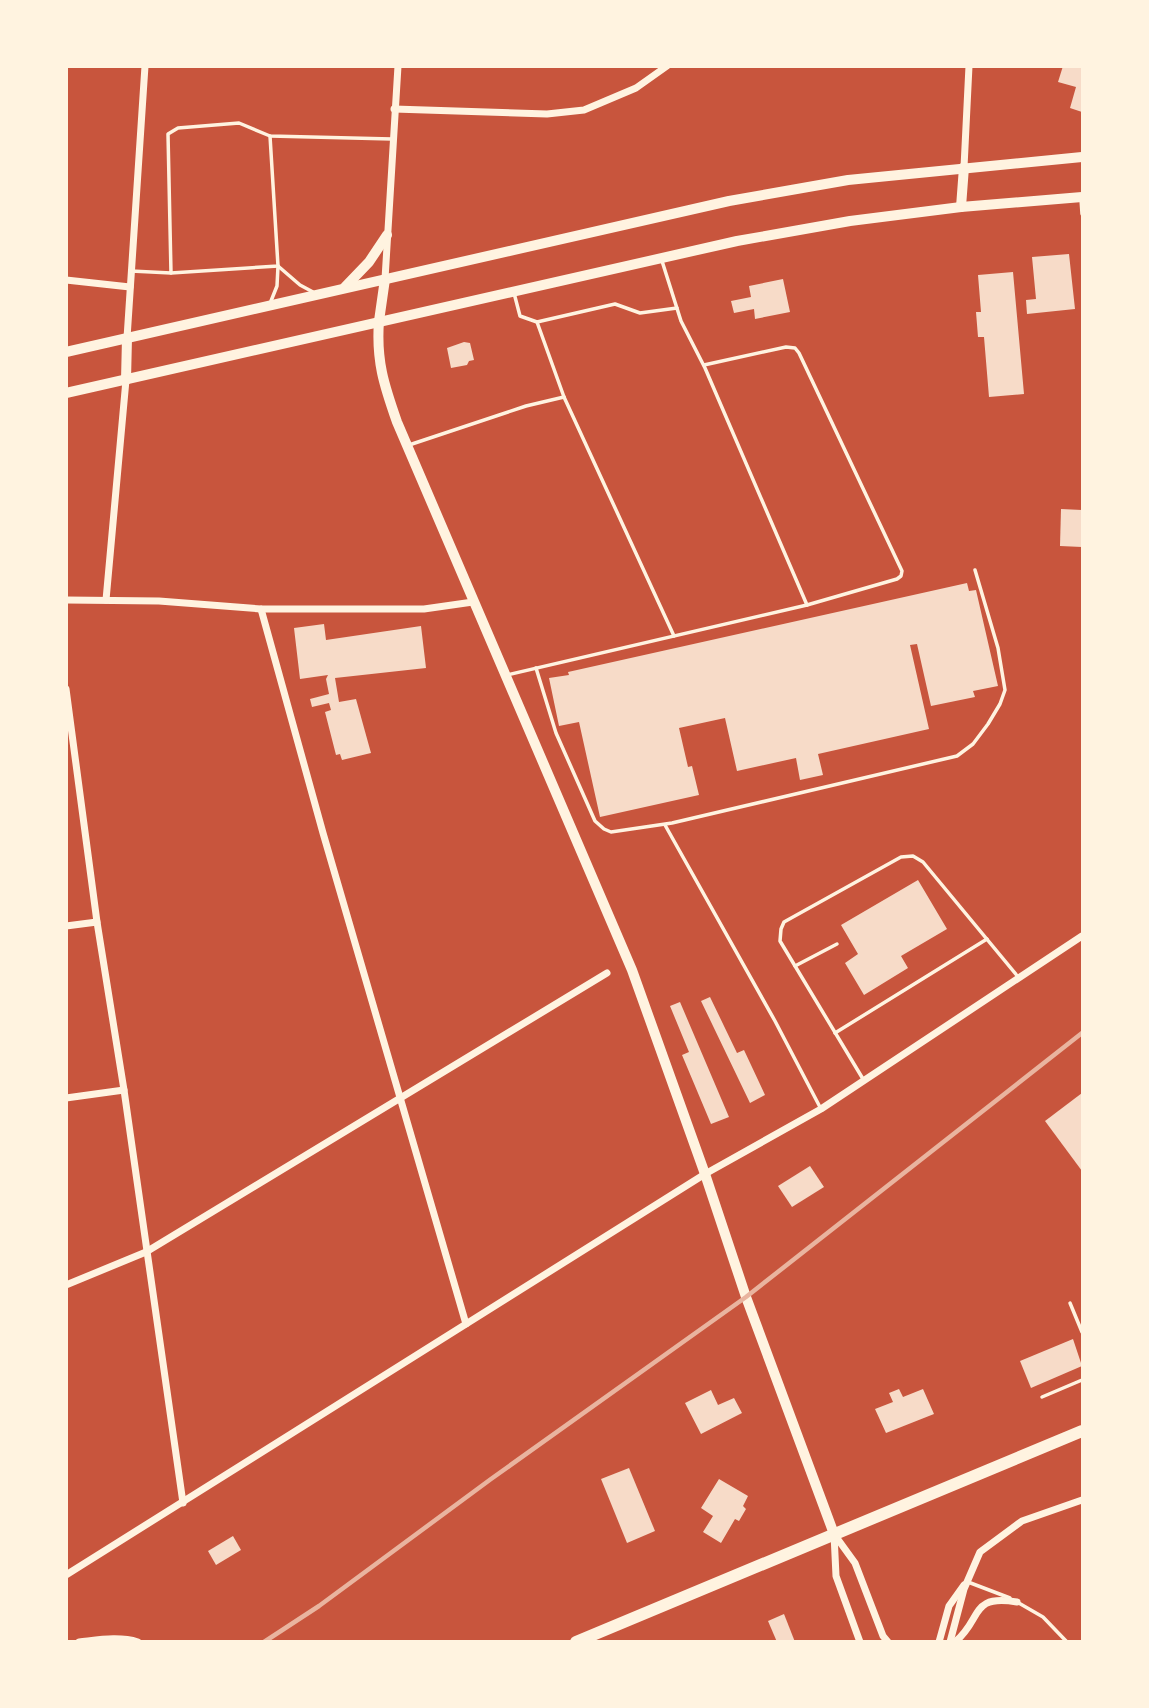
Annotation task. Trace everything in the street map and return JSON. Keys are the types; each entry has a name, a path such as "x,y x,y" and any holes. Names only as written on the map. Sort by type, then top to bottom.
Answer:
{"main road":[{"path":"66,352 729,201 848,180 1083,157"},
{"path":"961,207 964,167"},
{"path":"66,393 737,241 850,221 961,207 1082,197"},
{"path":"342,289 369,262 387,235"},
{"path":"379,321 385,279"},
{"path":"126,380 127,338"},
{"path":"576,1642 1083,1431"}],"street":[{"path":"127,338 145,66"},
{"path":"385,279 398,66"},
{"path":"394,109 547,114 584,110 636,88 667,66"},
{"path":"964,167 969,66"},
{"path":"66,281 130,287"},
{"path":"379,321 377,348 383,382 407,446 632,970 746,1297 834,1534 855,1563 883,1636 888,1642"},
{"path":"106,600 126,380"},
{"path":"66,600 261,609 424,609 473,602"},
{"path":"261,609 399,1100 466,1324"},
{"path":"66,689 70,752 124,1090 183,1503"},
{"path":"66,926 97,922"},
{"path":"66,1575 705,1174 821,1109 1083,936"},
{"path":"66,1285 146,1252 607,973"},
{"path":"66,1098 124,1090"},
{"path":"953,1642 967,1581 980,1552 1022,1521 1083,1500"},
{"path":"834,1534 836,1576 860,1642"},
{"path":"939,1642 949,1606 967,1581"},
{"path":"953,1642 970,1626 980,1606 994,1600 1017,1602"},
{"path":"79,1642 130,1639 138,1642"}],"lane":[{"path":"171,273 168,134 178,128 239,123 271,136 392,139"},
{"path":"268,306 276,291 278,266 271,136"},
{"path":"1082,197 1083,214"},
{"path":"661,258 681,321 704,365 807,605"},
{"path":"131,271 171,273 278,266 300,285 318,294"},
{"path":"513,291 520,316 537,323 615,304 640,313 677,308"},
{"path":"537,323 564,397 674,636"},
{"path":"505,675 807,605 901,576 902,571 794,348 786,347 704,365"},
{"path":"407,446 526,406 564,397"},
{"path":"536,668 556,733 595,821 611,832 665,824 957,756 973,744 1000,704 1004,691 998,648 975,570"},
{"path":"665,824 821,1109"},
{"path":"864,1080 780,941 784,922 901,857 913,856 923,862 1019,978"},
{"path":"835,1033 987,939"},
{"path":"795,966 837,944"},
{"path":"1070,1303 1083,1332"},
{"path":"1042,1397 1083,1380"},
{"path":"967,1581 1017,1602 1043,1617 1067,1642"}],"building":[{"path":"1063,66 1082,66 1082,112 1070,108 1076,87 1058,82"},
{"path":"1069,254 1075,309 1027,314 1026,300 1036,299 1032,257"},
{"path":"1013,272 1024,394 989,397 984,337 978,337 976,312 981,312 978,275"},
{"path":"783,279 790,312 755,319 754,309 734,313 731,301 751,297 749,286"},
{"path":"464,342 470,343 474,360 467,365 451,368 447,348"},
{"path":"1061,509 1082,510 1082,547 1060,546"},
{"path":"967,583 969,591 976,590 998,686 973,691 975,697 931,706 917,644 910,645 929,729 818,754 823,775 800,780 796,758 737,771 725,718 679,728 688,767 692,766 699,795 600,817 579,722 559,726 549,678"},
{"path":"324,624 326,640 421,626 426,668 335,678 339,702 356,699 371,753 342,760 340,754 336,755 325,712 331,710 329,703 312,707 310,699 329,694 326,679 328,675 300,679 294,628"},
{"path":"918,880 947,929 901,956 908,968 864,995 845,963 858,954 841,925"},
{"path":"710,997 737,1053 744,1050 765,1095 750,1103 701,1001"},
{"path":"680,1002 729,1117 711,1124 682,1055 689,1052 670,1006"},
{"path":"1082,1093 1082,1171 1045,1121"},
{"path":"810,1166 824,1187 792,1207 778,1186"},
{"path":"1073,1339 1082,1366 1031,1388 1020,1361"},
{"path":"899,1389 903,1397 923,1389 934,1414 886,1433 875,1409 893,1402 889,1393"},
{"path":"711,1390 718,1405 734,1398 742,1413 701,1434 685,1403"},
{"path":"629,1468 655,1531 627,1543 601,1479"},
{"path":"719,1479 748,1496 743,1506 746,1509 739,1521 735,1519 721,1543 703,1532 713,1516 701,1508"},
{"path":"233,1536 241,1550 216,1565 208,1551"},
{"path":"784,1614 795,1642 777,1642 768,1621"}],"railway":[{"path":"264,1642 319,1606 746,1297 1082,1033"}]}
